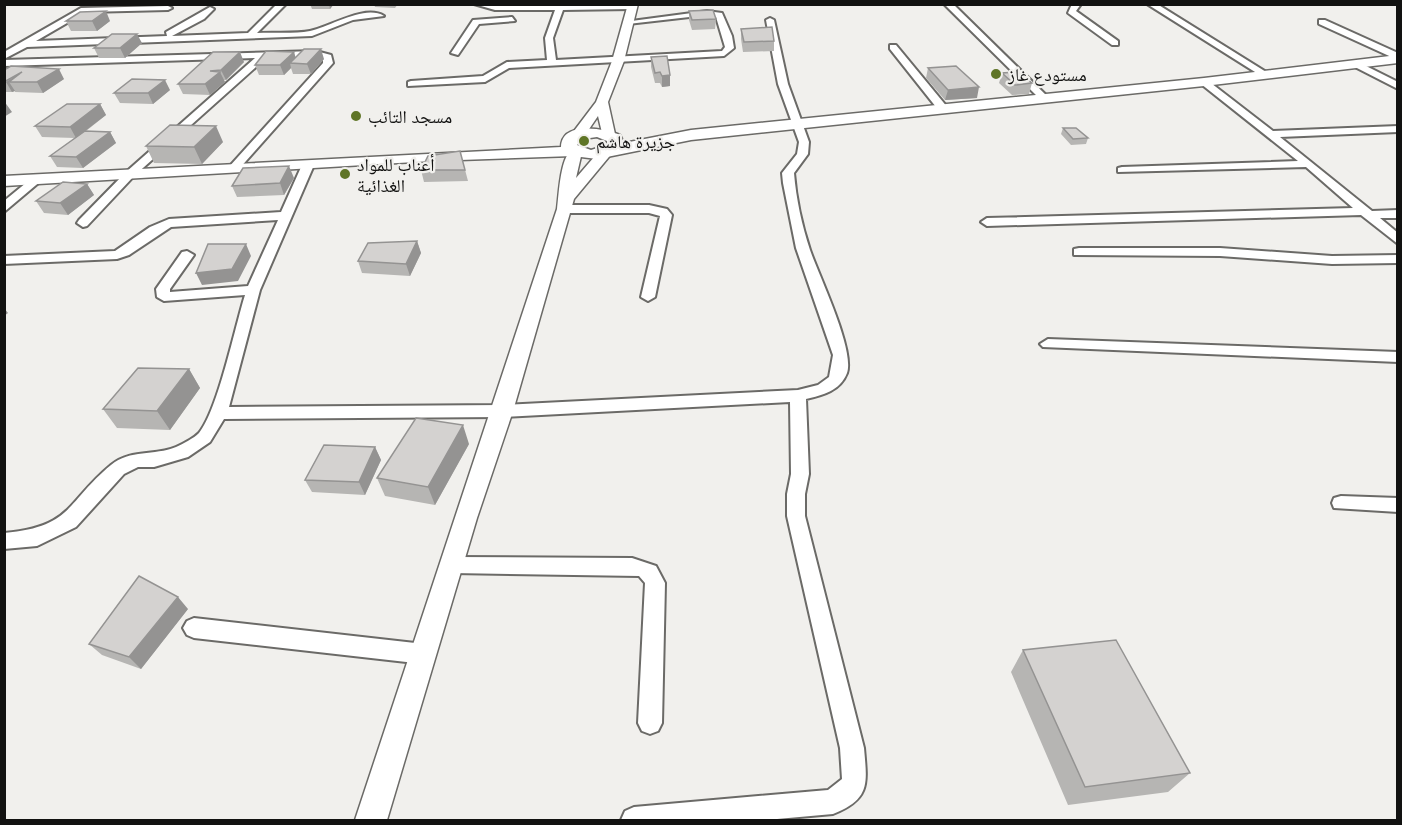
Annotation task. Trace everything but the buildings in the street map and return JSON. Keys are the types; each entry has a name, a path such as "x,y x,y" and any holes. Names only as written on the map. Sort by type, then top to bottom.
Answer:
{"main road":[{"path":"575,144 591,154 609,143 1204,82 1398,58"},
{"path":"4,181 308,165 481,153 575,144 593,132 609,143"}],"street":[{"path":"251,34 282,4"},
{"path":"371,820 465,518 503,411 567,203 567,182 575,144 602,102 618,61 633,6 495,8 478,4"},
{"path":"948,4 1045,99"},
{"path":"1077,4 1071,11 1115,43"},
{"path":"1150,4 1266,75"},
{"path":"4,56 84,10 168,8"},
{"path":"552,62 548,43 560,8"},
{"path":"163,37 196,20 210,9"},
{"path":"411,84 485,80 507,65 618,61 720,53 730,48 725,27 719,15 707,14 628,22"},
{"path":"24,44 312,33 352,18 380,16"},
{"path":"455,53 476,22 523,19"},
{"path":"545,19 556,19"},
{"path":"219,412 503,411 798,396 825,389 835,381 841,369 841,356 803,248 789,183 788,173 791,165 804,149 783,84 770,20"},
{"path":"1322,22 1398,58"},
{"path":"894,47 944,110"},
{"path":"4,63 316,54 329,59 234,168"},
{"path":"83,223 130,174 262,57"},
{"path":"1356,64 1398,86"},
{"path":"1204,82 1308,164 1398,240"},
{"path":"567,203 609,143 602,102"},
{"path":"1271,134 1398,129"},
{"path":"1122,170 1308,164"},
{"path":"4,541 37,538 69,522 117,469 135,460 154,460 182,452 204,438 219,412 253,291 308,165"},
{"path":"4,208 36,180"},
{"path":"567,203 663,212 666,216 648,297"},
{"path":"987,222 1398,214"},
{"path":"4,260 117,255 128,251 151,230 169,223 284,216"},
{"path":"1078,252 1220,252 1332,260 1398,260"},
{"path":"187,255 163,289 164,297 253,291"},
{"path":"1048,344 1398,357"},
{"path":"634,820 833,802 855,784 852,748 796,516 796,494 800,474 798,396"},
{"path":"1341,503 1398,505"},
{"path":"452,565 632,566 651,572 655,583 650,723"},
{"path":"194,628 424,654"}],"place":[{"name":"مستودع غاز","path":"996,74"},
{"name":"مسجد التائب","path":"356,116"},
{"name":"جزيرة هاشم","path":"584,141"},
{"name":"أعناب للمواد الغذائية","path":"345,174"}]}
